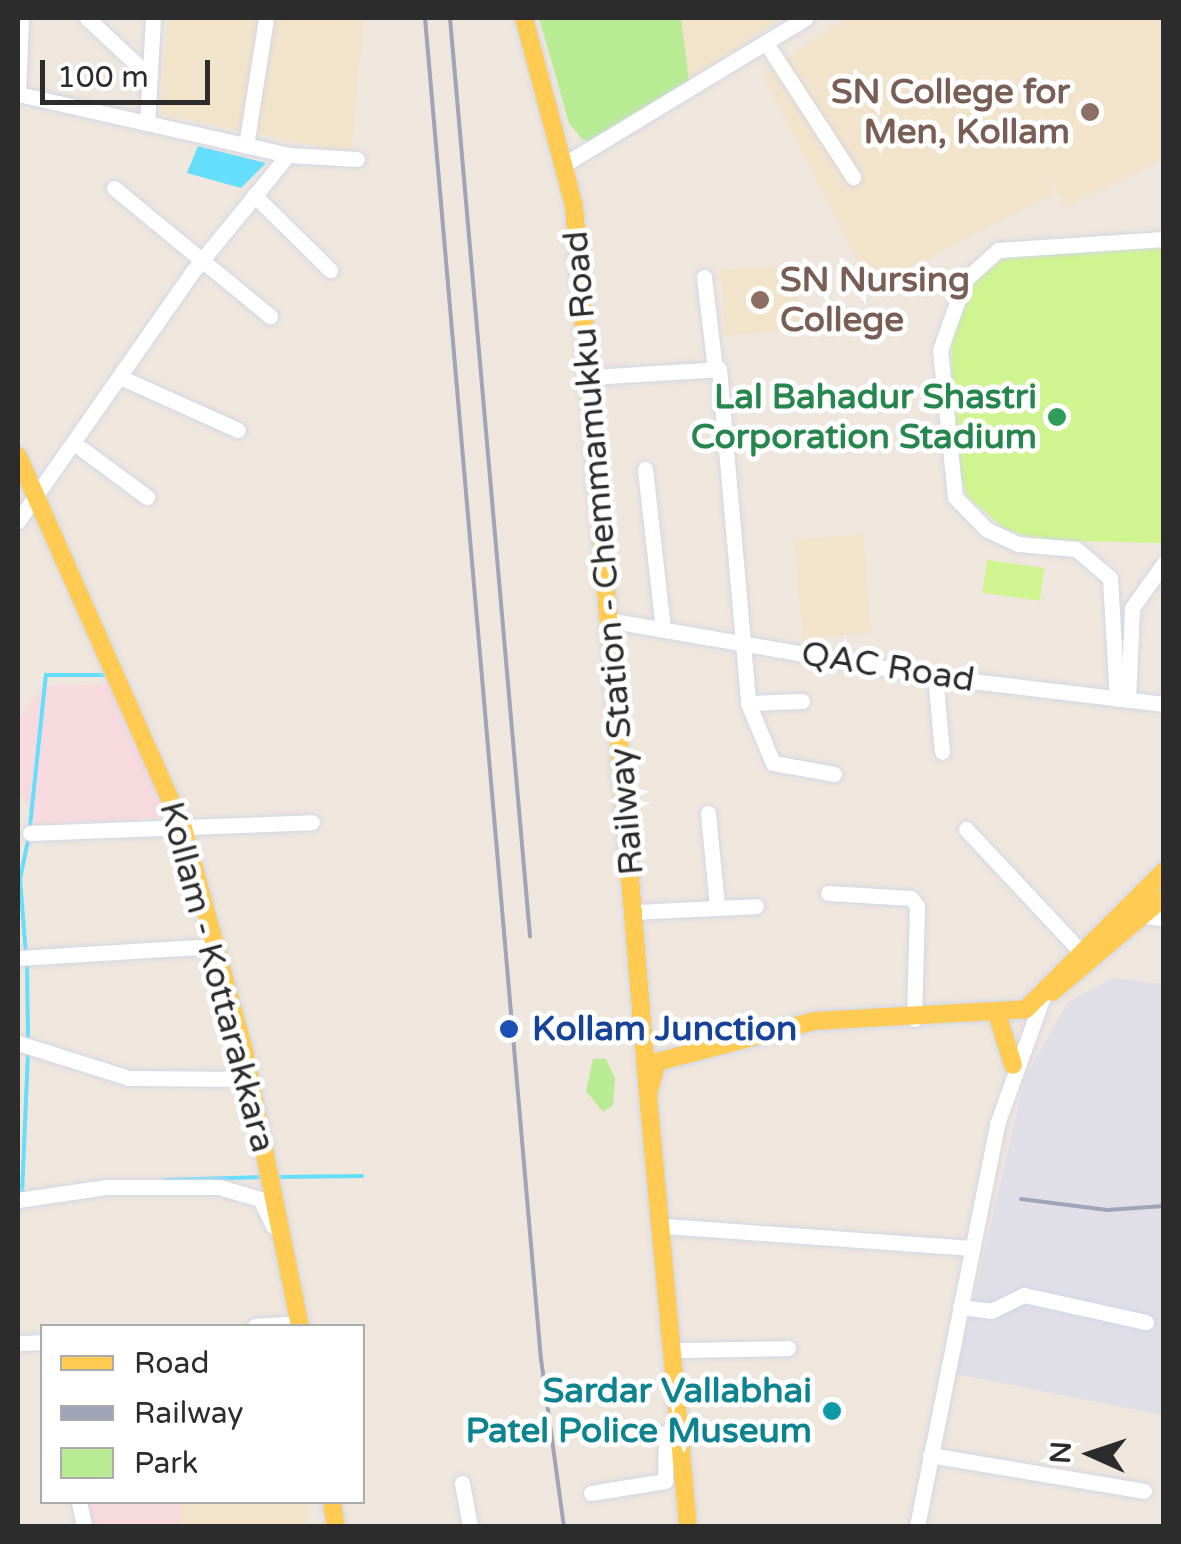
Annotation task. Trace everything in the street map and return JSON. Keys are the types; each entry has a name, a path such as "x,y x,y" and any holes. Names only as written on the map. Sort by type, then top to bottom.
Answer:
{"main road":[{"name":"Railway Station - Chemmamukku Road","path":"524,18 568,162 613,621 642,1042 678,1350 688,1526"},
{"name":"Kollam - Kottarakkara","path":"18,456 33,502 128,690 183,828 250,1079 300,1324"},
{"path":"1043,998 1081,952 1164,871"},
{"path":"648,1095 657,1062 680,1050 814,1021 998,1017 1043,998 1155,917 1164,896"},
{"path":"998,1017 1014,1065"},
{"path":"642,1042 680,1050"}],"street":[{"path":"22,18 18,94 288,155 357,160"},
{"path":"86,18 150,76"},
{"path":"147,123 153,18"},
{"path":"246,146 266,18"},
{"path":"568,162 806,18"},
{"path":"766,43 852,178"},
{"path":"18,521 200,262 288,155"},
{"path":"114,188 270,316"},
{"path":"254,195 330,270"},
{"path":"1122,699 1110,578 1076,549 1018,544 986,529 955,497 940,350 965,280 998,250 1164,239"},
{"path":"704,277 737,642 748,703 773,763 834,774"},
{"path":"590,377 715,369"},
{"path":"120,377 238,430"},
{"path":"74,443 146,497"},
{"path":"644,468 662,629"},
{"path":"1122,699 1132,608 1164,563"},
{"name":"QAC Road","path":"613,621 935,676 1164,704"},
{"path":"935,676 942,752"},
{"path":"748,703 802,701"},
{"path":"708,813 718,907"},
{"path":"30,833 312,822"},
{"path":"966,829 1081,952"},
{"path":"828,893 911,898 917,906 914,1019"},
{"path":"634,912 756,906"},
{"path":"18,958 216,946"},
{"path":"917,1526 972,1248 1014,1065 1043,998"},
{"path":"18,1043 129,1078 250,1079"},
{"path":"18,1200 106,1187 218,1186 260,1199 284,1246"},
{"path":"665,1226 972,1248"},
{"path":"960,1307 991,1311 1024,1295 1146,1322"},
{"path":"678,1350 788,1348"},
{"path":"591,1493 666,1481 666,1433 681,1421"},
{"path":"930,1455 1144,1490"},
{"path":"462,1484 470,1526"}],"shaded area":[{"path":"168,18 364,18 351,153 160,114"},
{"path":"681,18 782,18 689,81"},
{"path":"846,18 1163,18 1163,160 1064,207 1043,165 1055,193 871,288 763,75"},
{"name":"SN Nursing College","path":"796,265 801,330 725,335 720,270"},
{"path":"863,534 872,633 803,639 794,540"},
{"path":"120,684 170,817 34,824 18,785 18,719 44,686"},
{"path":"1113,978 1163,984 1163,1415 956,1374 1025,1078 1068,1002"},
{"path":"85,1504 180,1504 180,1526 85,1526"},
{"path":"180,1504 308,1504 308,1526 180,1526"}],"green space":[{"path":"539,18 681,18 689,81 592,142 582,139 569,123"},
{"name":"Lal Bahadur Shastri Corporation Stadium","path":"1163,245 1163,543 1037,540 1004,528 967,496 951,446 952,333 970,285 1015,250"},
{"path":"987,560 1044,568 1040,601 982,593"},
{"path":"593,1059 606,1059 615,1078 613,1105 603,1112 586,1091"}],"water":[{"path":"198,146 266,163 241,188 187,173"}],"waterway":[{"path":"30,826 46,675 109,675"},
{"path":"26,955 20,879 29,836"},
{"path":"27,965 28,1040"},
{"path":"22,1195 28,1050"},
{"path":"275,1177 362,1176"},
{"path":"165,1180 266,1177"}],"railway":[{"path":"425,18 541,1359 564,1526"},
{"path":"450,18 530,937"},
{"path":"1021,1199 1107,1210 1164,1206"}],"place":[{"name":"SN College for Men, Kollam","path":"1090,112"},
{"name":"SN Nursing College","path":"760,300"},
{"name":"Lal Bahadur Shastri Corporation Stadium","path":"1057,417"},
{"name":"Kollam Junction","path":"509,1029"},
{"name":"Sardar Vallabhai Patel Police Museum","path":"832,1411"}]}
